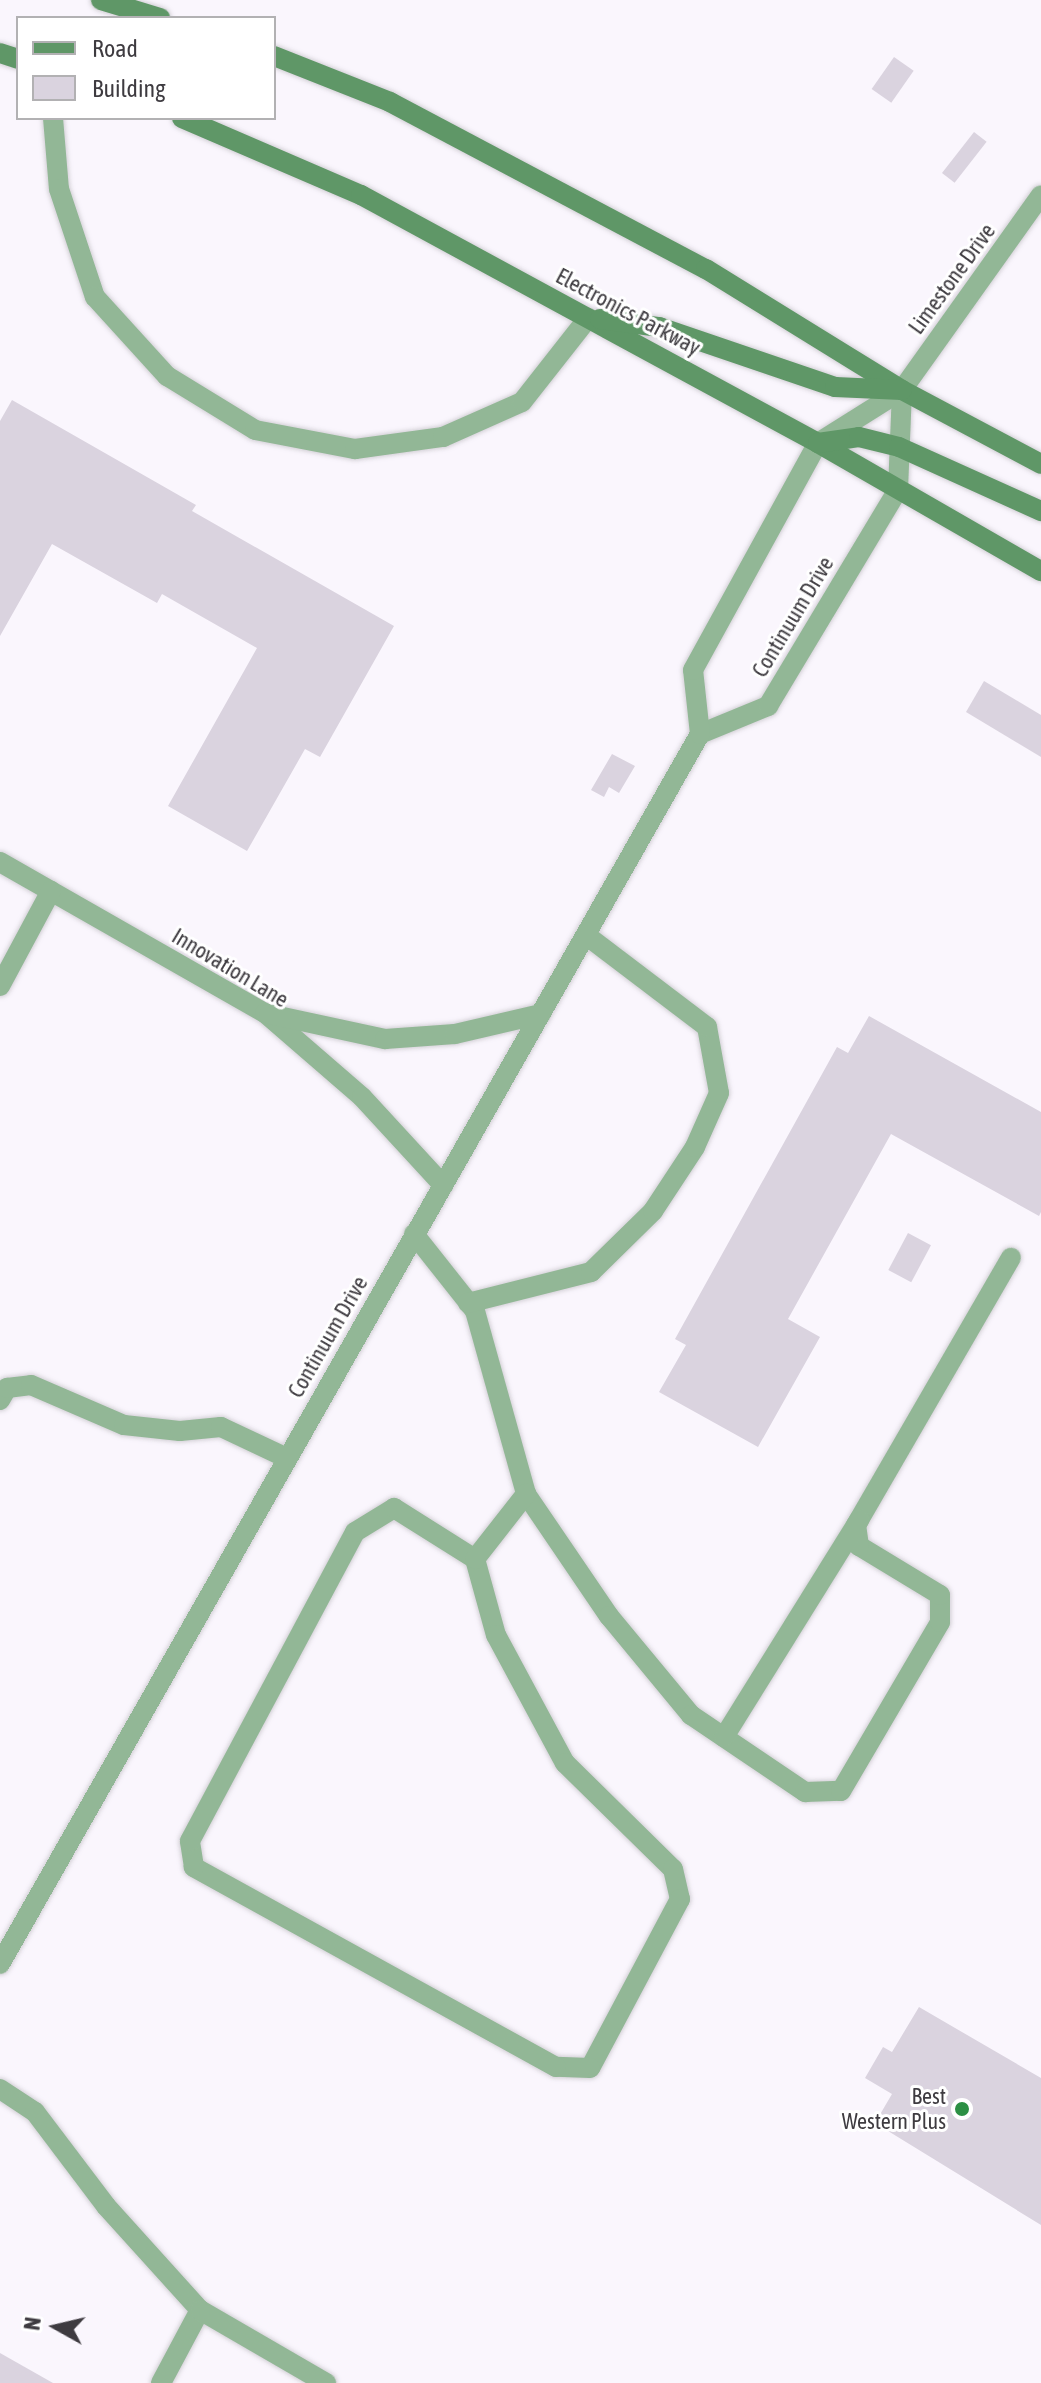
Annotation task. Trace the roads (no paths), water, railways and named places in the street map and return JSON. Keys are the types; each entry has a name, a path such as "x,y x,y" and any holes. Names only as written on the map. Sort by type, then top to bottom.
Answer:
{"main road":[{"path":"101,0 153,16"},
{"path":"276,57 390,102 706,269 902,390 1041,464"},
{"name":"Electronics Parkway","path":"187,120 361,195 818,443 1041,571"},
{"path":"588,318 659,327 835,387 902,390"},
{"path":"818,443 859,437 899,447 1041,511"}],"street":[{"path":"53,120 59,189 95,297 167,376 255,430 355,449 443,437 522,402 588,318"},
{"name":"Limestone Drive","path":"818,443 902,390 1041,195"},
{"path":"898,490 902,390"},
{"path":"700,734 693,670 818,443"},
{"name":"Continuum Drive","path":"0,1964 700,734 768,706 898,490"},
{"name":"Innovation Lane","path":"0,862 265,1013 362,1097 443,1185"},
{"path":"0,986 51,891"},
{"path":"468,1303 591,1272 653,1211 695,1147 719,1093 707,1027 586,935"},
{"path":"265,1013 385,1039 455,1034 541,1014"},
{"path":"414,1234 468,1303 526,1494 609,1616 691,1715 805,1792 841,1791 940,1622 940,1595 859,1546 859,1519"},
{"path":"724,1737 859,1519 1011,1258"},
{"path":"0,1400 7,1388 31,1385 124,1425 180,1431 221,1427 287,1458"},
{"path":"475,1559 526,1494"},
{"path":"394,1508 475,1559 496,1635 565,1763 673,1869 680,1899 590,2068 556,2067 194,1867 190,1841 355,1532 394,1508"},
{"path":"0,2089 35,2112 106,2206 200,2310 326,2383"},
{"path":"161,2383 200,2310"}],"place":[{"name":"Best Western Plus","path":"962,2109"}]}
